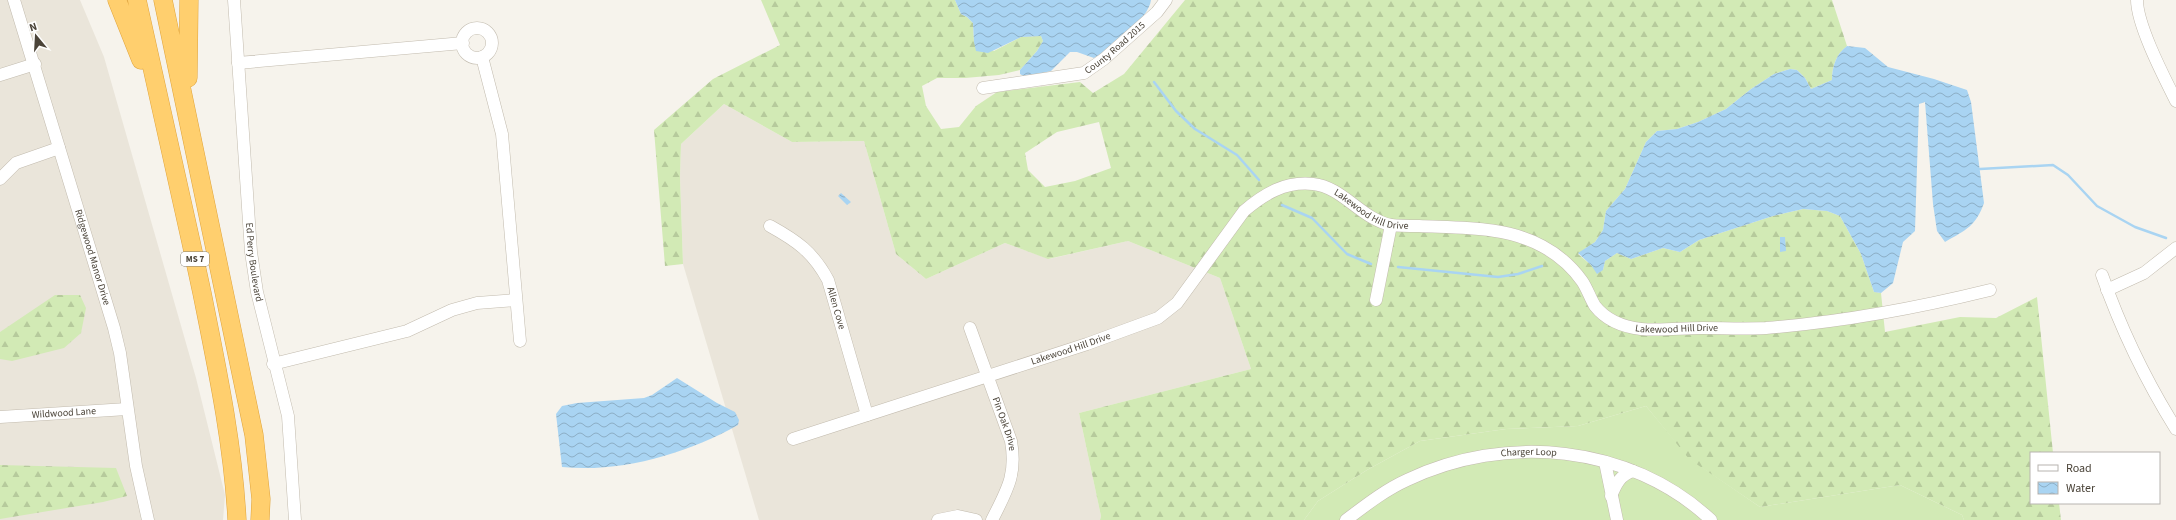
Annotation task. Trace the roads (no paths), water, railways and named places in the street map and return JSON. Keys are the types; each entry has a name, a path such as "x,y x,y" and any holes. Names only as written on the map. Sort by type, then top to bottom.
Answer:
{"highway":[{"path":"116,0 140,57 172,153"},
{"name":"MS 7","path":"137,0 172,153 222,392 235,472 237,520"},
{"name":"MS 7","path":"163,0 254,435 260,499 260,520"},
{"path":"188,0 188,69 192,139"}],"street":[{"name":"Ridgewood Manor Drive","path":"14,0 35,64 114,328 120,353 127,409 148,520"},
{"name":"Ed Perry Boulevard","path":"234,0 251,252 257,292 288,416 295,520"},
{"name":"County Road 2015","path":"983,88 1084,73 1104,59 1157,12 1166,0"},
{"path":"2137,0 2137,9 2141,23 2176,101"},
{"path":"475,28 485,30 491,38 492,43 489,52 482,57 468,55 463,43 466,33 475,28"},
{"path":"238,63 463,43"},
{"path":"482,57 502,134 520,341"},
{"path":"0,76 35,64"},
{"path":"0,179 16,163 59,148"},
{"name":"Lakewood Hill Drive","path":"793,439 1126,331 1158,318 1177,303 1244,211 1258,199 1276,189 1295,184 1315,184 1334,192 1374,220 1391,225 1489,231 1529,240 1542,246 1565,262 1582,281 1596,306 1607,316 1615,322 1642,329 1764,328 1808,324 1928,305 1990,290"},
{"path":"1376,300 1391,225"},
{"name":"Allen Cove","path":"770,226 803,246 819,263 828,280 867,415"},
{"path":"2107,290 2144,273 2176,248"},
{"path":"2102,275 2107,290 2154,393 2176,429"},
{"path":"274,364 407,331 452,310 477,303 516,300"},
{"name":"Pin Oak Drive","path":"970,328 1011,441 1014,457 1013,472 1008,491 992,520"},
{"name":"Wildwood Lane","path":"0,417 127,409"},
{"name":"Charger Loop","path":"1346,520 1358,515 1376,498 1407,480 1469,458 1501,452 1534,450 1568,453 1605,462 1633,471 1668,488 1699,508 1711,520"},
{"path":"1605,462 1617,520"},
{"path":"1611,496 1619,480 1626,474 1633,471"},
{"path":"938,520 958,516 976,520"}],"water":[{"path":"955,0 1151,0 1149,8 1136,25 1101,54 1094,58 1077,52 1070,52 1051,71 1025,77 1020,74 1020,70 1037,51 1043,41 1041,36 1021,37 988,53 976,51 973,23 961,14"},
{"path":"1847,46 1865,48 1888,67 1934,79 1967,90 1971,102 1984,203 1981,211 1969,227 1945,242 1937,231 1933,204 1925,102 1919,104 1915,231 1903,242 1893,283 1881,293 1874,292 1861,254 1840,216 1827,211 1803,209 1773,216 1699,240 1680,252 1663,248 1631,259 1617,253 1605,261 1603,270 1597,274 1591,265 1578,253 1595,242 1603,230 1606,211 1625,189 1646,142 1657,131 1677,129 1698,122 1726,109 1751,89 1774,74 1790,69 1797,70 1805,78 1811,89 1832,80 1835,61 1843,49"},
{"path":"841,193 851,202 847,205 838,196"},
{"path":"1780,237 1785,237 1786,251 1780,252"},
{"path":"677,378 717,403 735,412 739,420 738,425 697,445 653,459 607,467 562,467 556,414 562,406 577,403 644,398 652,395"}],"waterway":[{"path":"1154,82 1176,111 1195,129 1237,155 1259,180"},
{"path":"1980,169 2053,165 2068,175 2097,206 2135,227 2166,238"},
{"path":"1282,205 1312,218 1347,254 1371,264"},
{"path":"1398,267 1498,277 1518,274 1542,266"}]}
